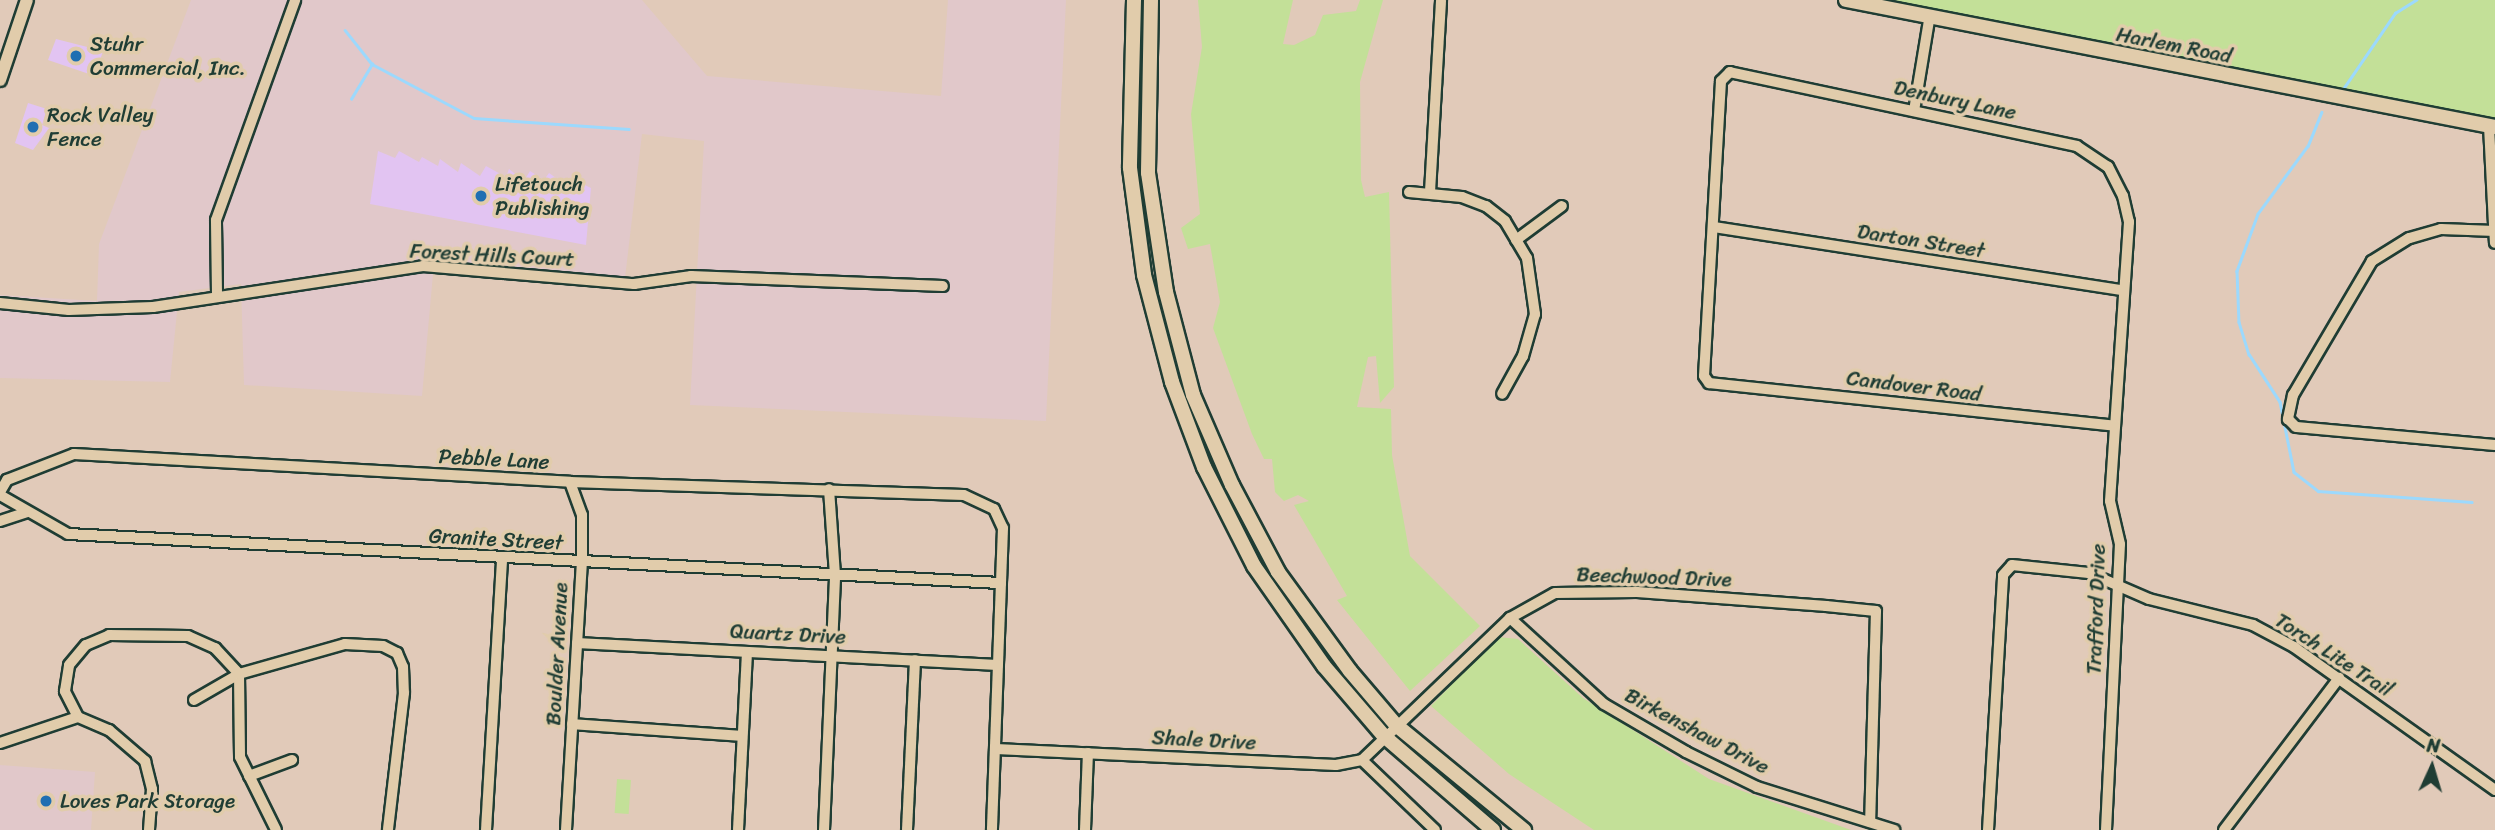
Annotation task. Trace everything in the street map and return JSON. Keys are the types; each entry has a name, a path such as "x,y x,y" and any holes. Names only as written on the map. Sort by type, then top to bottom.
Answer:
{"main road":[{"path":"1134,0 1130,168 1144,275 1171,382 1204,467 1254,566 1299,634 1384,736 1493,830"},
{"path":"1151,0 1148,173 1166,292 1193,395 1278,572 1396,724 1524,830"},
{"name":"Harlem Road","path":"1846,0 1929,20 2492,126"}],"street":[{"path":"0,80 27,0"},
{"path":"217,294 216,220 295,0"},
{"path":"1430,192 1441,0"},
{"path":"1914,111 1929,20"},
{"name":"Denbury Lane","path":"1714,227 1721,81 1730,72 2077,145 2108,167 2129,222"},
{"path":"2492,126 2495,243"},
{"path":"1409,192 1430,192 1486,206 1516,240 1527,258 1535,314 1523,356 1502,394"},
{"path":"1516,240 1562,206"},
{"name":"Trafford Drive","path":"2106,830 2120,544 2110,501 2129,222"},
{"name":"Darton Street","path":"1714,227 2123,290"},
{"name":"Candover Road","path":"1714,227 1704,376 1709,383 2115,426"},
{"path":"2494,231 2441,229 2409,237 2372,261 2293,396 2288,419 2296,427 2495,445"},
{"name":"Forest Hills Court","path":"0,303 127,308 423,266 634,284 691,276 943,286"},
{"name":"Pebble Lane","path":"0,494 7,480 74,454 570,482 964,495 995,509 1003,528 1001,583"},
{"name":"Boulder Avenue","path":"566,830 582,562 582,515 570,482"},
{"path":"824,830 835,575 829,489"},
{"name":"Granite Street","path":"0,494 68,534 502,559 1001,583"},
{"path":"0,521 27,512"},
{"path":"486,830 502,559"},
{"name":"Torch Lite Trail","path":"1988,830 2003,575 2011,565 2089,573 2118,587 2253,625 2339,678 2495,790"},
{"path":"992,830 1001,583"},
{"name":"Beechwood Drive","path":"1396,724 1510,618 1555,593 1637,592 1876,611 1870,822"},
{"name":"Birkenshaw Drive","path":"1510,618 1604,704 1686,752 1757,787 1894,830"},
{"path":"149,830 152,789 145,761 109,730 78,717 65,691 69,665 86,645 108,635 188,636 215,649 239,674 240,757 276,830"},
{"name":"Quartz Drive","path":"577,643 997,664"},
{"path":"194,700 239,674 345,644 397,653 404,693 388,830"},
{"path":"738,830 747,652"},
{"path":"907,830 915,660"},
{"path":"2224,830 2339,678"},
{"path":"0,743 78,717"},
{"path":"572,724 742,736"},
{"path":"1396,724 1362,760 1435,830"},
{"name":"Shale Drive","path":"996,749 1336,765 1362,760"},
{"path":"1085,830 1088,753"},
{"path":"249,776 292,760"}],"shaded area":[{"path":"191,0 642,0 707,76 941,96 948,0 1066,0 1046,421 690,405 704,141 642,134 625,278 434,263 422,396 244,385 241,284 179,292 170,382 0,378 0,295 97,301 99,244"},
{"name":"Loves Park Storage","path":"0,765 95,772 91,830 0,830"}],"green space":[{"path":"1198,0 1293,0 1283,44 1294,45 1315,35 1323,15 1356,11 1360,0 1383,0 1360,82 1361,180 1365,197 1389,192 1394,387 1380,403 1376,356 1368,357 1357,407 1391,409 1392,455 1410,556 1480,626 1410,691 1337,600 1347,596 1294,505 1309,501 1298,495 1284,501 1275,492 1272,459 1264,459 1252,434 1213,328 1220,302 1210,244 1188,249 1181,228 1200,214 1191,114 1202,47"},
{"path":"1886,0 2495,0 2495,118 2058,39"},
{"path":"1498,637 1518,639 1583,698 1709,779 1851,830 1594,830 1509,774 1431,706"},
{"path":"617,779 631,780 629,814 615,813"}],"building":[{"name":"Stuhr Commercial, Inc.","path":"56,39 103,51 95,76 48,60"},
{"name":"Rock Valley Fence","path":"28,103 47,109 42,125 49,128 33,150 15,143"},
{"name":"Lifetouch Publishing","path":"378,151 395,158 399,151 419,162 422,157 438,166 440,159 458,172 461,163 480,176 486,166 506,177 509,169 524,181 530,171 544,180 549,173 566,185 568,177 591,188 586,245 370,204"}],"waterway":[{"path":"2343,89 2395,13 2416,0"},
{"path":"345,30 372,64 474,118 629,129"},
{"path":"351,99 372,64"},
{"path":"2322,112 2308,146 2258,214 2237,271 2239,322 2249,354 2280,402 2294,472 2318,491 2472,502"}],"place":[{"name":"Stuhr Commercial, Inc.","path":"76,56"},
{"name":"Rock Valley Fence","path":"33,127"},
{"name":"Lifetouch Publishing","path":"481,196"},
{"name":"Loves Park Storage","path":"46,801"}]}
